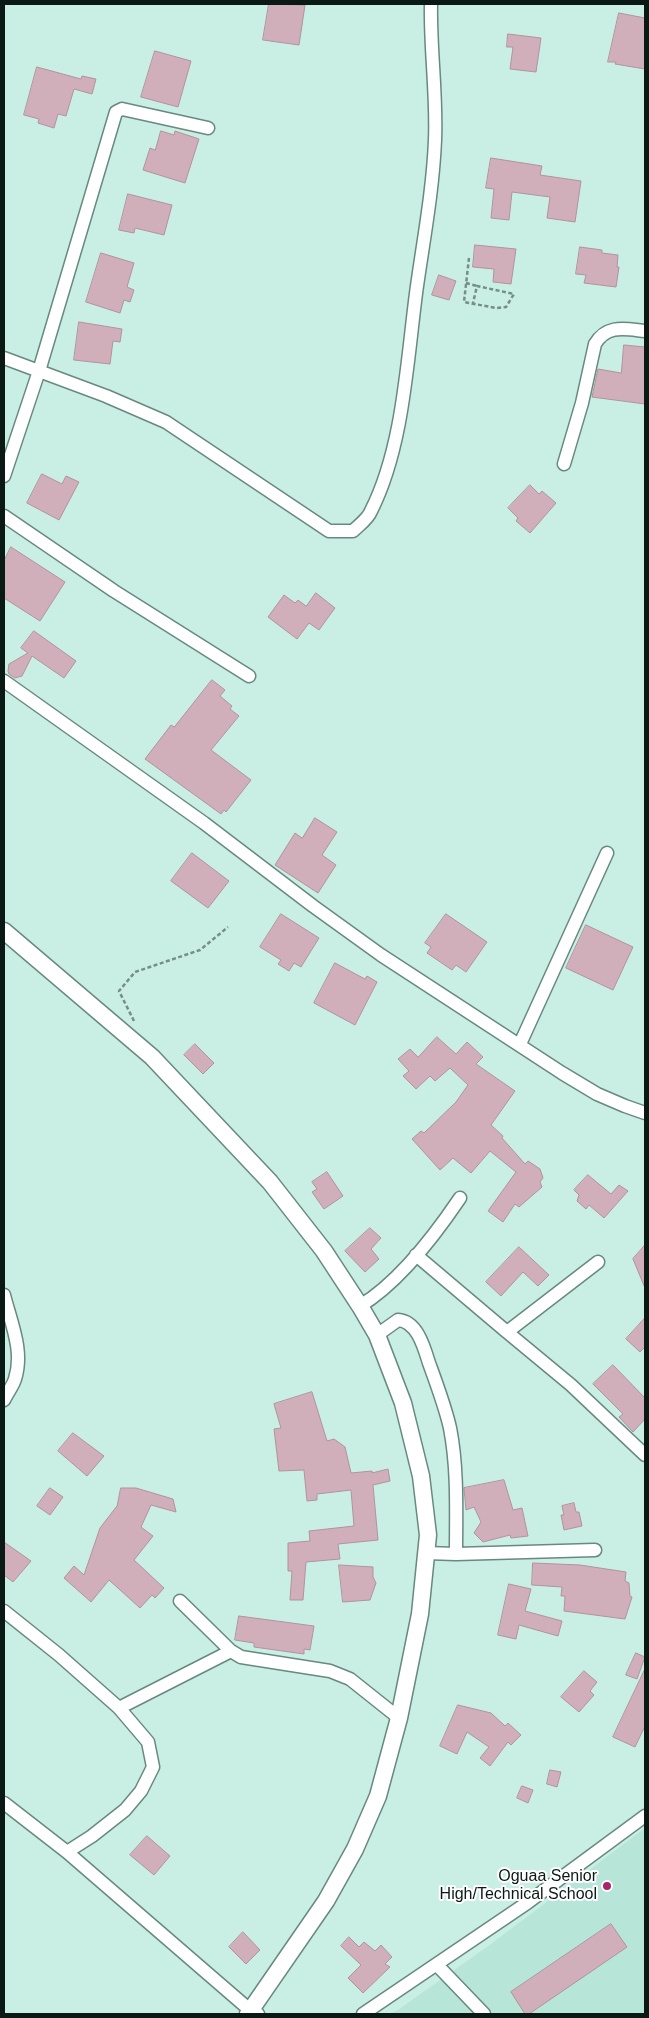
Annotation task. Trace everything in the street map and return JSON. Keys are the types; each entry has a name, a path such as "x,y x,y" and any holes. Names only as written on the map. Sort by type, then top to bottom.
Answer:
{"street":[{"path":"4,358 106,396 166,422 328,532 353,531 370,513 385,475 400,418 434,165 435,137 431,4"},
{"path":"4,476 39,371 116,112 122,109 208,128"},
{"path":"564,464 598,338 613,328 645,331"},
{"path":"4,516 114,591 249,676"},
{"path":"4,681 204,823 381,955 597,1094 645,1113"},
{"path":"520,1044 606,853"},
{"path":"4,931 152,1057 270,1182 324,1251 377,1335 403,1403 421,1476 428,1535 420,1614 399,1718 378,1796 355,1849 326,1901 252,2013 67,1852 4,1802"},
{"path":"360,1306 373,1298 416,1255 441,1226 460,1198"},
{"path":"416,1255 571,1385 645,1455"},
{"path":"507,1332 598,1262"},
{"path":"4,1295 16,1337 19,1360 15,1380 4,1400"},
{"path":"377,1335 398,1320 405,1320 413,1328 424,1348 443,1401 450,1429 454,1463 456,1554"},
{"path":"426,1553 456,1554 595,1550"},
{"path":"180,1601 231,1651 246,1658 330,1671 350,1679 399,1718"},
{"path":"4,1611 59,1655 119,1708 148,1742 153,1766 141,1791 125,1810 92,1836 67,1852"},
{"path":"119,1708 231,1651"},
{"path":"363,2014 527,1903 645,1816"},
{"path":"437,1965 484,2014"}],"path":[{"path":"466,283 514,294 506,308 464,302 466,283 470,258"},
{"path":"473,304 477,286"},
{"path":"135,1024 119,991 135,972 200,950 228,927"}],"shaded area":[{"name":"Oguaa Senior High/Technical School","path":"645,1828 645,2014 388,2014 398,2010 491,1944"}],"building":[{"path":"269,4 305,5 299,45 263,40"},
{"path":"619,13 645,18 645,69 608,62"},
{"path":"508,34 541,38 536,72 510,69 513,47 507,47"},
{"path":"155,51 191,61 178,107 141,97"},
{"path":"37,67 81,79 82,76 96,79 92,94 74,89 66,116 58,114 54,128 38,123 39,119 24,115"},
{"path":"161,131 174,135 175,131 199,139 185,183 143,170 150,148 155,150"},
{"path":"491,158 542,166 540,175 581,181 575,222 547,218 550,197 512,192 509,220 491,218 494,189 486,188"},
{"path":"128,194 172,205 164,235 135,228 134,233 119,230"},
{"path":"475,245 516,249 511,284 493,282 494,269 473,267"},
{"path":"580,247 602,250 602,253 618,255 617,267 619,267 616,287 584,283 586,275 576,274"},
{"path":"101,253 134,263 127,287 134,290 130,302 124,300 120,313 86,302"},
{"path":"439,275 456,281 449,300 432,295"},
{"path":"79,322 122,329 120,342 113,341 110,364 74,360"},
{"path":"624,345 645,347 645,404 592,397 598,369 621,373"},
{"path":"42,474 62,484 66,476 79,482 59,520 27,503"},
{"path":"530,485 539,494 542,491 556,503 530,533 516,521 518,518 508,508"},
{"path":"11,547 65,582 40,621 4,598 4,561"},
{"path":"316,593 335,608 319,630 309,623 297,639 268,617 284,595 295,603 298,600 306,606"},
{"path":"34,631 76,661 64,678 32,656 22,676 15,678 9,674 9,664 28,653 21,648"},
{"path":"212,680 225,690 220,696 232,706 230,709 239,716 211,750 251,780 226,812 224,810 221,814 145,759 171,725 174,727"},
{"path":"315,818 337,832 322,855 336,865 318,893 275,865 295,833 302,838"},
{"path":"192,853 229,881 208,908 171,881"},
{"path":"281,914 319,938 301,967 294,963 289,971 278,964 281,960 260,947"},
{"path":"446,914 487,942 466,972 456,965 452,970 427,953 431,947 425,943"},
{"path":"586,925 633,947 613,990 566,968"},
{"path":"335,963 365,979 367,976 377,982 355,1025 314,1003"},
{"path":"437,1037 456,1054 467,1042 483,1057 476,1064 515,1091 491,1125 503,1136 502,1138 525,1164 528,1161 540,1169 543,1178 540,1182 542,1187 519,1207 515,1204 503,1222 488,1211 516,1172 490,1151 471,1173 453,1158 440,1170 412,1139 421,1131 424,1133 456,1102 468,1085 450,1068 435,1081 430,1076 416,1089 403,1076 409,1071 398,1059 410,1049 418,1057"},
{"path":"195,1044 214,1063 203,1074 184,1055"},
{"path":"327,1172 343,1196 324,1209 312,1192 317,1189 312,1182"},
{"path":"588,1175 611,1194 619,1185 628,1191 604,1218 589,1205 586,1209 577,1201 579,1195 574,1190"},
{"path":"370,1228 381,1238 371,1249 379,1259 365,1272 345,1251"},
{"path":"645,1245 645,1288 633,1259"},
{"path":"519,1247 549,1275 538,1286 523,1272 501,1296 486,1282"},
{"path":"645,1318 645,1347 640,1352 626,1339"},
{"path":"613,1365 645,1398 645,1419 633,1432 619,1417 623,1414 593,1384"},
{"path":"312,1392 327,1441 334,1439 345,1447 351,1473 372,1471 372,1473 388,1469 390,1481 373,1485 378,1540 338,1544 340,1559 306,1562 303,1600 290,1600 292,1571 288,1571 288,1543 310,1541 309,1531 354,1526 351,1490 317,1494 317,1500 307,1501 304,1470 279,1471 274,1429 281,1428 274,1404"},
{"path":"73,1433 104,1456 87,1476 58,1451"},
{"path":"504,1480 513,1510 522,1508 528,1536 511,1538 510,1535 483,1542 474,1533 481,1522 474,1507 466,1510 464,1488"},
{"path":"50,1488 63,1497 50,1515 37,1506"},
{"path":"121,1488 136,1488 173,1499 176,1512 151,1505 141,1527 153,1536 134,1560 164,1588 155,1598 152,1595 140,1608 109,1580 91,1602 64,1578 74,1566 84,1575 100,1528 117,1506"},
{"path":"574,1503 576,1512 579,1512 582,1526 564,1530 561,1515 564,1515 562,1506"},
{"path":"4,1542 31,1561 13,1582 4,1575"},
{"path":"533,1563 580,1565 626,1572 625,1581 629,1583 630,1596 632,1597 625,1619 564,1611 565,1596 561,1596 562,1587 532,1585"},
{"path":"339,1565 373,1567 373,1577 376,1583 370,1600 343,1602"},
{"path":"509,1584 531,1589 525,1611 562,1621 558,1636 519,1625 516,1639 498,1635"},
{"path":"239,1616 314,1626 310,1650 304,1649 304,1654 254,1647 254,1643 235,1640"},
{"path":"636,1653 645,1657 637,1679 626,1675"},
{"path":"645,1669 645,1726 635,1747 613,1737"},
{"path":"584,1671 597,1682 590,1691 594,1695 579,1712 561,1697"},
{"path":"458,1705 491,1713 505,1726 508,1723 521,1735 511,1745 508,1742 490,1766 480,1758 489,1747 467,1732 457,1754 440,1746"},
{"path":"550,1770 561,1772 557,1787 547,1784"},
{"path":"522,1786 533,1790 528,1803 517,1798"},
{"path":"147,1836 170,1856 154,1875 130,1855"},
{"path":"611,1924 627,1947 529,2014 525,2014 511,1992"},
{"path":"243,1932 260,1950 246,1964 229,1947"},
{"path":"349,1937 359,1947 364,1942 375,1951 381,1945 392,1957 385,1964 390,1967 363,1993 348,1978 361,1965 341,1946"}],"place":[{"name":"Oguaa Senior High/Technical School","path":"607,1886"}]}
